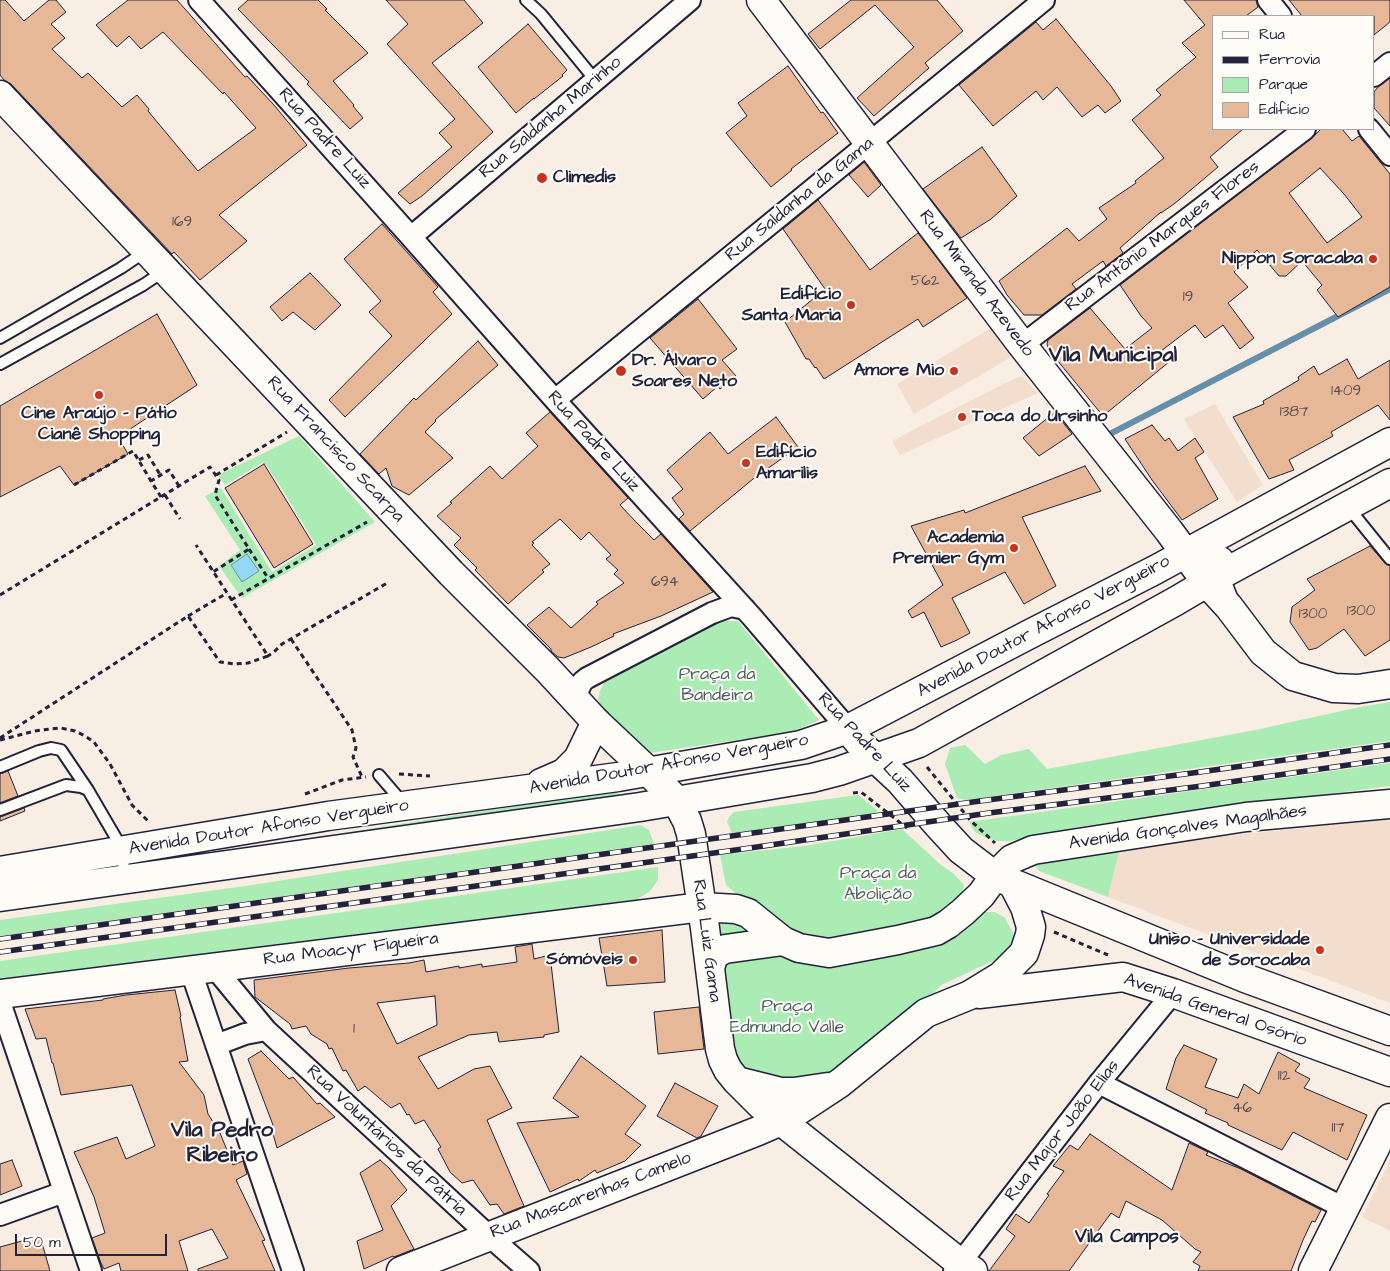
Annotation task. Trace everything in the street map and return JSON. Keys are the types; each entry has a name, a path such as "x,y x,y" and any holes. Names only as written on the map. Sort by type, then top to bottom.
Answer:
{"main road":[{"name":"Rua Miranda Azevedo","path":"761,0 1022,345 1184,553 1215,587 1263,652 1294,676 1334,688 1358,689 1390,684"},
{"name":"Rua Francisco Scarpa","path":"0,95 451,573 548,670 596,722 676,800"},
{"name":"Avenida Doutor Afonso Vergueiro","path":"0,871 328,816 618,777 801,745 848,729 1155,570 1390,442"},
{"name":"Avenida Doutor Afonso Vergueiro","path":"0,897 640,807 812,778 839,771 919,742 1176,601 1215,587 1347,506 1390,483"},
{"path":"1215,587 1222,557 1237,535 1274,504"},
{"path":"528,790 564,773 578,759 596,722"},
{"name":"Rua Padre Luiz","path":"848,729 900,781 961,850 1000,878"},
{"name":"Rua Luiz Gama","path":"676,800 687,821 691,834 723,1060 736,1080 761,1105 781,1121"},
{"name":"Avenida Gonçalves Magalhães","path":"1000,878 1033,850 1246,817 1390,804"},
{"path":"702,907 736,909 748,913 783,941 799,948 830,953 936,931 963,912 1000,878"},
{"path":"1000,878 1245,978 1390,1031"},
{"path":"962,1268 781,1121 840,1083 926,1013 970,995 1001,976 1024,953 1031,927 1025,907 1000,878"},
{"name":"Rua Moacyr Figueira","path":"0,994 702,907"},
{"path":"710,968 713,958 717,953 725,949 783,941"},
{"name":"Avenida General Osório","path":"970,995 1123,977 1173,993 1390,1072"},
{"path":"1173,993 1193,981 1245,978"},
{"path":"736,1080 781,1092 821,1088 840,1083"},
{"path":"1313,1271 1390,1118"},
{"name":"Rua Mascarenhas Camelo","path":"401,1271 781,1121"}],"street":[{"name":"Rua Padre Luiz","path":"199,0 745,609 848,729"},
{"name":"Rua Saldanha Marinho","path":"411,237 690,0"},
{"name":"Rua Saldanha da Gama","path":"556,400 1044,0"},
{"path":"1268,0 1280,15"},
{"path":"1375,75 1390,63"},
{"name":"Rua Antônio Marques Flores","path":"1022,345 1303,130"},
{"path":"1370,130 1390,155"},
{"path":"577,702 578,691 582,682 587,678 712,613 731,606 745,609"},
{"path":"203,969 216,1045 293,1271"},
{"name":"Rua Voluntários da Pátria","path":"203,969 266,1030 529,1271"},
{"name":"Rua Major João Elias","path":"962,1268 1099,1083 1173,993"},
{"path":"0,1002 91,1271"},
{"path":"216,1045 245,1034 266,1030"},
{"path":"1099,1083 1344,1208"},
{"path":"0,1215 64,1192"}],"lane":[{"path":"526,0 541,14 596,80"},
{"path":"0,338 122,268 156,261"},
{"path":"0,364 143,285 156,261"},
{"path":"1347,506 1390,559"},
{"path":"0,767 39,751 51,748 61,750 88,790 123,850 124,880"},
{"path":"379,776 406,806"},
{"path":"0,810 66,785 88,790"}],"path":[{"path":"216,475 306,420"},
{"path":"74,484 133,451 161,498"},
{"path":"139,460 148,455 160,476"},
{"path":"0,595 210,468 219,480 214,495 268,578"},
{"path":"151,482 169,470 179,486"},
{"path":"165,495 180,519"},
{"path":"231,600 367,522"},
{"path":"196,545 268,655"},
{"path":"213,572 249,549"},
{"path":"188,616 220,662 248,663 276,651 282,644 390,582"},
{"path":"0,739 188,616 227,593"},
{"path":"291,639 352,730 356,748 353,757 362,777"},
{"path":"0,739 35,730 62,728 85,736 94,742 110,764 132,805 149,823 160,825 165,834 166,843"},
{"path":"927,767 970,820 1000,878"},
{"path":"852,793 861,792 913,833"}],"shaded area":[{"name":"Amore Mio","path":"993,327 1011,357 914,414 897,384"},
{"name":"Toca do Ursinho","path":"1022,376 1038,393 900,455 892,441 1003,384"},
{"path":"1215,404 1263,485 1237,502 1184,419"},
{"name":"Uniso - Universidade de Sorocaba","path":"1390,819 1390,1003 1108,897 1120,847"},
{"path":"1390,1161 1390,1231 1362,1217"}],"green space":[{"path":"299,436 375,522 242,598 219,566 240,550 205,496 221,488 272,572 316,545 264,462 225,485 218,475"},
{"name":"Praça da Bandeira","path":"716,621 738,621 819,720 792,732 649,753 601,707 598,699 604,683"},
{"path":"1390,702 1390,741 966,800 957,798 945,764 950,748 965,745 985,764 1001,755 1029,749 1047,769 1255,730"},
{"path":"1390,763 1390,786 1077,827 1057,834 1009,841 987,838 975,832 969,822"},
{"path":"616,791 622,799 200,856 431,819"},
{"path":"858,795 877,810 876,814 732,833 727,822 734,812"},
{"path":"641,825 649,830 654,844 0,936 0,920 245,886"},
{"name":"Praça da Abolição","path":"902,829 941,865 953,873 964,885 960,901 936,916 891,934 812,941 739,896 726,885 720,855 804,846"},
{"path":"1120,847 1108,897 1039,871 1035,866 1044,855"},
{"path":"658,867 658,880 650,891 630,904 0,984 0,961"},
{"name":"Praça Edmundo Valle","path":"983,912 995,912 1005,918 1013,933 1013,942 1006,955 941,985 923,1006 834,1078 777,1083 746,1072 723,1045 726,955 951,938"},
{"path":"724,917 757,932 722,940 720,920"}],"water":[{"path":"247,554 259,571 242,582 231,565"}],"building":[{"path":"0,0 5,0 24,21 49,0 56,0 66,12 51,24 65,38 52,49 82,78 88,73 122,107 137,95 198,171 256,128 224,92 223,94 163,32 141,49 129,36 117,47 96,25 128,0 177,0 245,77 247,76 274,105 307,145 219,215 247,241 200,280 174,252 172,254 11,84 0,75"},
{"path":"248,0 318,0 327,9 325,10 368,53 333,81 363,118 350,129 307,84 309,82 238,9"},
{"path":"386,0 464,0 483,23 432,63 493,132 422,196 410,204 398,193 452,147 439,133 455,119 387,44 408,24"},
{"path":"851,0 937,0 963,31 925,63 929,68 874,116 857,98 914,47 875,5 820,49 808,34"},
{"path":"1184,0 1256,0 1258,7 1247,15 1212,15 1212,130 1242,130 1210,157 1218,167 1174,204 1161,212 1120,248 1123,253 1106,266 1103,261 1072,284 1076,289 1042,315 1024,315 1007,295 999,281 1067,228 1079,241 1107,219 1099,208 1136,183 1135,181 1164,158 1132,120 1161,95 1156,90 1196,57 1182,43 1205,25"},
{"path":"1289,0 1390,0 1390,22 1375,34 1375,15 1301,15"},
{"path":"1056,19 1121,101 1105,113 1098,105 1082,117 1057,87 1043,100 1036,91 993,126 959,85 1036,22 1043,30"},
{"path":"528,24 567,70 563,76 516,113 478,67"},
{"path":"788,66 821,113 823,112 838,133 771,187 726,133 747,116 738,103"},
{"path":"1390,78 1390,126 1375,109 1375,91"},
{"path":"1320,130 1343,130 1352,141 1359,136 1390,174 1390,287 1338,317 1317,290 1322,285 1302,261 1286,276 1279,276 1257,250 1234,272 1248,287 1228,303 1254,338 1240,349 1223,325 1205,338 1195,325 1161,351 1169,362 1103,416 1048,349 1047,344 1048,340 1090,308 1125,349 1152,328 1141,316 1120,285","holes":["1320,168 1362,217 1327,243 1289,193"]},
{"path":"982,147 1017,196 991,219 961,238 923,189"},
{"path":"864,162 881,185 868,197 849,175"},
{"name":"Edifício Santa Maria","path":"818,200 870,270 918,233 967,298 923,327 918,319 824,379 809,359 806,359 785,322 825,289 783,229"},
{"path":"382,224 438,287 433,292 452,314 345,417 329,400 392,336 369,312 381,301 344,259"},
{"path":"310,273 341,305 315,330 293,312 282,321 270,307"},
{"path":"698,299 737,349 722,360 736,376 720,389 718,386 703,399 650,338"},
{"name":"Cine Araújo - Pátio Cianê Shopping","path":"157,314 197,385 118,437 128,454 74,485 60,466 0,497 0,406"},
{"path":"478,341 498,365 435,420 425,432 453,458 409,495 392,486 386,468 379,474 360,454 414,398 416,400"},
{"path":"1347,359 1358,379 1390,360 1390,420 1378,405 1331,432 1333,436 1289,460 1294,470 1269,479 1233,417 1264,404 1263,401 1299,380 1298,377 1314,366 1319,375"},
{"path":"550,412 628,498 620,505 654,540 661,534 713,592 661,616 613,634 614,636 564,658 558,657 551,651 527,625 549,607 571,628 598,604 596,602 624,583 614,574 618,570 606,559 611,555 589,532 581,540 560,519 532,542 534,543 532,545 550,564 542,570 544,572 508,604 454,545 461,538 437,516 490,466 502,479 538,446 526,433"},
{"path":"1055,412 1072,434 1039,456 1023,438"},
{"name":"Edifício Amarilis","path":"776,417 798,447 753,479 690,531 679,519 684,514 672,498 683,489 667,470 710,432 728,454"},
{"path":"1152,425 1165,441 1169,438 1178,451 1195,438 1204,452 1195,458 1218,499 1182,520 1152,480 1125,439"},
{"path":"264,464 313,544 274,568 225,488"},
{"path":"1085,466 1101,491 1022,517 1056,586 1024,604 1005,572 952,598 970,633 941,647 924,612 912,618 908,611 943,585 911,526 964,510 965,513"},
{"path":"1370,546 1390,566 1390,640 1365,656 1344,629 1317,648 1309,650 1290,622 1292,607 1315,590 1307,579"},
{"path":"8,771 18,796 0,803 0,774"},
{"path":"24,808 25,811 0,821 0,817"},
{"name":"Sómóveis","path":"662,930 665,982 607,986 599,938"},
{"path":"532,944 534,959 550,955 559,1032 544,1035 544,1037 499,1042 497,1032 469,1035 418,1057 438,1089 474,1069 490,1066 512,1108 487,1120 524,1206 504,1214 497,1204 490,1205 473,1180 462,1183 450,1172 438,1149 441,1147 424,1120 415,1124 400,1103 391,1108 365,1086 358,1091 346,1070 343,1071 332,1048 329,1049 327,1044 311,1034 306,1026 292,1029 290,1024 255,997 254,980 424,960 426,972 459,966 459,968 482,964 482,967 517,962 515,947","holes":["435,996 437,1025 397,1044 377,1003"]},
{"path":"175,990 188,1061 179,1062 204,1095 208,1114 220,1133 233,1165 243,1161 247,1174 236,1180 265,1240 262,1241 275,1271 198,1271 198,1269 228,1258 212,1229 179,1241 188,1271 121,1271 119,1263 104,1269 92,1238 105,1233 94,1197 74,1152 117,1137 126,1159 155,1146 132,1085 61,1095 46,1038 36,1039 25,1009"},
{"path":"699,1007 704,1049 658,1054 654,1012"},
{"path":"1184,1045 1217,1059 1205,1087 1238,1098 1244,1084 1259,1094 1278,1052 1300,1064 1295,1071 1310,1079 1304,1088 1367,1115 1347,1160 1293,1132 1282,1150 1205,1113 1207,1110 1166,1089 1176,1058"},
{"path":"261,1051 289,1079 293,1077 317,1104 320,1103 335,1117 277,1148 271,1127 273,1125 248,1059"},
{"path":"581,1056 646,1106 625,1134 641,1145 625,1161 597,1173 595,1170 579,1181 578,1179 550,1192 517,1123 579,1117 553,1098"},
{"path":"675,1083 718,1106 701,1136 697,1138 657,1116"},
{"path":"1090,1134 1172,1190 1189,1143 1208,1152 1206,1155 1241,1169 1321,1210 1315,1222 1312,1221 1291,1271 1198,1271 1200,1266 1193,1262 1201,1252 1162,1220 1126,1201 1119,1218 1111,1213 1069,1271 989,1271 1015,1236 1006,1229 1016,1214 1029,1223 1064,1171 1053,1166 1070,1145 1078,1150"},
{"path":"12,1160 22,1186 0,1195 0,1164"},
{"path":"380,1160 407,1190 391,1206 414,1249 364,1269 357,1241 383,1230 360,1173"},
{"path":"40,1236 50,1271 0,1271 0,1247"}],"waterway":[{"path":"1104,437 1390,289"}],"railway":[{"path":"0,939 1390,745"},
{"path":"0,952 989,813 1202,786 1390,759"}],"place":[{"name":"Climedis","path":"542,178"},
{"name":"Nippon Soracaba","path":"1373,259"},
{"name":"Edifício Santa Maria","path":"851,305"},
{"name":"Dr. Álvaro Soares Neto","path":"621,371"},
{"name":"Amore Mio","path":"954,371"},
{"name":"Cine Araújo - Pátio Cianê Shopping","path":"99,395"},
{"name":"Toca do Ursinho","path":"962,417"},
{"name":"Edifício Amarilis","path":"746,463"},
{"name":"Academia Premier Gym","path":"1014,548"},
{"name":"Uniso - Universidade de Sorocaba","path":"1320,950"},
{"name":"Sómóveis","path":"633,960"}],"district":[{"name":"Vila Municipal","path":"1113,356"},
{"name":"Vila Pedro Ribeiro","path":"222,1144"},
{"name":"Vila Campos","path":"1127,1238"}]}
